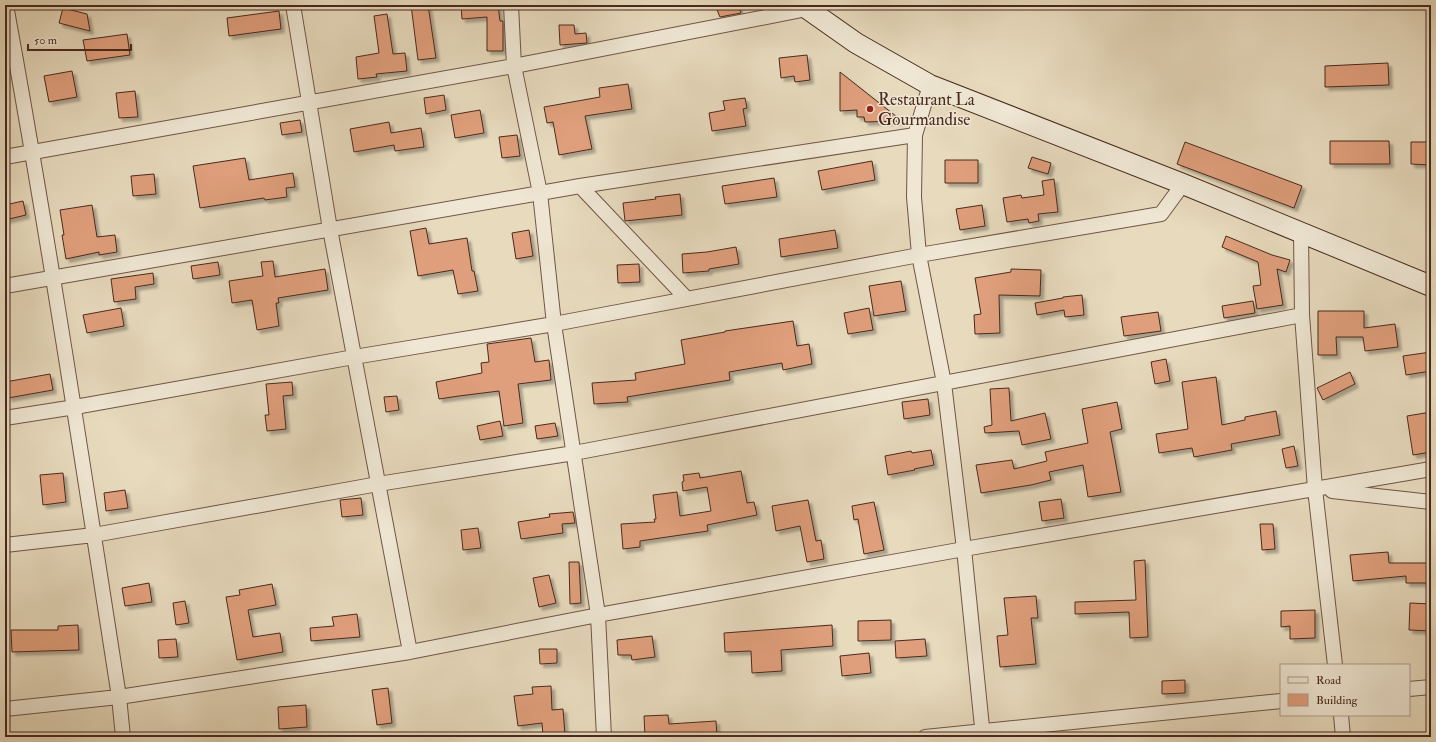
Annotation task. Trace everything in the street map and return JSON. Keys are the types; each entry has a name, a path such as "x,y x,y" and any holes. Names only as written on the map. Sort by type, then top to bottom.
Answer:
{"main road":[{"path":"804,7 856,43 930,85 1183,184 1431,286"}],"street":[{"path":"6,5 33,152 75,407 123,737"},
{"path":"293,5 330,229 410,652"},
{"path":"511,5 514,66 540,193 554,324 598,616 604,737"},
{"path":"5,157 514,66 804,7"},
{"path":"930,85 915,135 914,197 919,255 944,383 964,549 982,734"},
{"path":"5,286 580,186 915,135"},
{"path":"5,418 75,407 354,357 554,324 919,255 1161,214 1183,184"},
{"path":"580,186 687,299"},
{"path":"1302,232 1302,315 1315,489 1335,664"},
{"path":"5,545 94,535 378,484 574,453 1302,315"},
{"path":"5,710 118,697 410,652 964,549 1431,469"},
{"path":"1315,489 1431,502"},
{"path":"1410,689 1431,687"},
{"path":"925,737 982,734 1280,701"},
{"path":"1341,716 1343,737"}],"building":[{"path":"411,5 428,5 436,58 418,60"},
{"path":"461,5 498,5 500,21 503,21 503,51 487,51 487,17 462,19"},
{"path":"715,5 738,5 741,13 720,17"},
{"path":"63,8 87,14 90,31 59,23"},
{"path":"279,11 281,29 229,36 227,18"},
{"path":"387,14 393,54 405,53 407,71 376,74 377,77 358,79 356,57 379,53 374,16"},
{"path":"559,25 574,25 575,34 586,33 587,43 560,45"},
{"path":"127,34 130,55 87,61 83,40"},
{"path":"807,55 810,80 795,82 794,76 781,78 779,58"},
{"path":"1388,63 1389,85 1325,87 1325,66"},
{"path":"72,71 77,97 49,102 44,76"},
{"path":"840,72 902,121 865,122 864,117 857,117 857,110 840,111"},
{"path":"628,84 632,109 585,116 592,149 559,155 553,122 547,123 544,107 600,97 599,88"},
{"path":"135,91 138,117 119,118 116,93"},
{"path":"444,95 446,110 426,114 424,98"},
{"path":"745,98 747,108 743,109 746,126 712,131 709,113 725,110 723,101"},
{"path":"480,110 484,133 455,138 451,115"},
{"path":"300,120 302,132 282,135 280,123"},
{"path":"389,122 391,133 421,128 424,147 395,151 394,145 354,152 350,129"},
{"path":"517,135 520,156 502,158 499,137"},
{"path":"1330,141 1389,141 1390,164 1330,164"},
{"path":"1185,142 1302,186 1294,208 1177,164"},
{"path":"1411,142 1431,142 1431,165 1411,164"},
{"path":"1032,157 1051,163 1048,174 1028,168"},
{"path":"245,158 249,180 293,173 295,187 286,188 287,197 265,200 264,198 200,208 193,166"},
{"path":"945,160 978,160 978,183 945,183"},
{"path":"872,161 875,180 822,190 818,171"},
{"path":"154,174 156,194 133,196 131,176"},
{"path":"774,178 777,197 725,204 722,186"},
{"path":"1054,179 1058,212 1038,214 1039,221 1029,223 1028,219 1007,222 1003,198 1021,195 1022,198 1044,195 1042,181"},
{"path":"680,194 682,215 625,221 623,203"},
{"path":"23,201 26,215 5,220 5,205"},
{"path":"92,205 97,237 115,235 117,252 99,255 99,252 66,259 60,210"},
{"path":"982,205 985,226 960,230 956,209"},
{"path":"426,228 429,244 467,238 472,271 474,271 478,291 458,294 453,270 418,276 410,231"},
{"path":"529,230 533,256 516,259 512,233"},
{"path":"835,230 838,248 781,257 779,239"},
{"path":"1226,236 1272,255 1290,260 1286,272 1277,269 1283,305 1257,309 1253,286 1261,285 1258,262 1222,247"},
{"path":"736,247 739,264 709,269 709,271 683,273 682,254 707,252"},
{"path":"273,261 275,277 325,269 328,290 278,298 279,303 276,303 279,326 257,330 252,300 232,303 229,281 263,276 261,262"},
{"path":"218,262 220,275 193,279 191,266"},
{"path":"639,264 640,282 618,283 617,265"},
{"path":"1011,269 1041,270 1040,296 999,295 1000,333 975,334 974,315 981,314 975,278 1011,272"},
{"path":"153,273 154,284 135,287 136,299 114,302 111,279"},
{"path":"901,281 906,311 874,316 869,286"},
{"path":"1082,295 1084,315 1065,317 1064,310 1037,315 1035,303 1063,297"},
{"path":"1253,301 1255,313 1224,318 1222,306"},
{"path":"121,308 124,326 87,333 83,315"},
{"path":"869,308 873,330 848,334 844,313"},
{"path":"1318,311 1364,311 1364,328 1395,324 1398,347 1365,351 1363,337 1336,337 1337,355 1318,355"},
{"path":"1158,312 1161,331 1124,336 1121,317"},
{"path":"793,321 797,346 809,344 812,364 783,370 782,363 729,372 730,380 627,397 628,402 594,404 592,383 636,380 635,373 685,364 681,340 725,331"},
{"path":"531,338 535,362 549,360 551,380 518,384 523,423 504,426 499,391 439,399 436,382 482,373 481,363 489,362 487,344"},
{"path":"1431,352 1431,371 1406,375 1403,356"},
{"path":"1166,359 1170,381 1155,384 1151,362"},
{"path":"1350,372 1355,384 1323,400 1317,388"},
{"path":"50,374 53,390 8,398 5,382"},
{"path":"1216,377 1222,425 1245,420 1245,417 1276,411 1280,435 1231,444 1232,450 1194,457 1192,448 1159,453 1156,434 1188,429 1182,382"},
{"path":"292,382 293,395 283,396 286,429 267,431 265,415 269,415 266,384"},
{"path":"1009,388 1011,421 1045,413 1051,439 1022,445 1019,431 985,433 984,427 992,425 990,389"},
{"path":"397,396 399,410 386,412 384,397"},
{"path":"928,399 930,415 904,419 902,402"},
{"path":"1117,402 1122,429 1110,432 1121,492 1088,497 1083,465 1049,472 1051,480 1031,485 981,493 976,465 1012,460 1014,469 1047,461 1045,452 1088,443 1082,409"},
{"path":"1431,412 1431,452 1413,455 1407,416"},
{"path":"500,421 503,436 480,440 477,426"},
{"path":"555,423 558,436 537,439 535,426"},
{"path":"1294,446 1298,466 1286,468 1282,449"},
{"path":"931,450 934,465 888,475 885,456 911,451 912,453"},
{"path":"741,471 747,503 754,502 757,515 707,525 708,531 640,541 640,547 623,549 621,524 655,522 654,519 656,519 653,495 677,492 680,516 711,511 707,487 683,491 683,475 699,473 700,478"},
{"path":"63,473 66,502 43,505 40,475"},
{"path":"125,490 128,508 106,511 104,493"},
{"path":"361,498 363,515 342,517 340,500"},
{"path":"1061,499 1064,518 1042,521 1039,502"},
{"path":"808,500 816,541 821,540 824,559 807,562 800,526 776,531 772,506"},
{"path":"874,502 884,550 864,554 858,519 854,520 852,506"},
{"path":"573,512 575,523 562,524 563,533 521,539 518,522 550,517 549,514"},
{"path":"1260,524 1273,524 1275,549 1262,550"},
{"path":"478,528 481,548 463,550 461,530"},
{"path":"1388,552 1389,563 1431,563 1431,583 1406,583 1406,576 1353,581 1350,555"},
{"path":"1145,560 1148,637 1130,638 1129,612 1075,614 1075,602 1136,600 1134,561"},
{"path":"569,562 579,562 581,603 570,604"},
{"path":"549,575 556,603 539,607 533,578"},
{"path":"149,583 152,602 125,606 122,588"},
{"path":"272,584 276,605 248,610 253,637 280,633 283,652 237,660 226,597 240,595 239,590"},
{"path":"1036,596 1038,618 1031,618 1036,664 1000,667 997,636 1008,635 1004,598"},
{"path":"185,601 189,623 176,625 173,603"},
{"path":"1410,603 1431,604 1431,631 1409,630"},
{"path":"1315,610 1315,638 1290,639 1290,626 1281,627 1281,611"},
{"path":"357,614 360,637 311,641 310,628 334,626 332,617"},
{"path":"891,620 891,640 858,641 858,621"},
{"path":"78,625 79,650 12,652 11,630 58,630 58,626"},
{"path":"832,625 833,646 781,650 782,671 752,673 751,651 725,652 724,633"},
{"path":"652,636 655,657 632,660 631,655 618,655 617,640"},
{"path":"176,639 178,657 159,658 158,640"},
{"path":"925,639 927,656 896,658 895,641"},
{"path":"539,649 557,649 557,663 540,664"},
{"path":"869,653 871,673 842,676 840,656"},
{"path":"1185,680 1185,693 1162,694 1162,681"},
{"path":"551,686 552,710 563,709 565,735 543,736 542,723 518,726 514,696 533,694 532,687"},
{"path":"388,688 392,723 377,725 372,690"},
{"path":"306,705 307,727 279,729 278,707"},
{"path":"668,715 669,724 716,721 717,737 645,737 644,716"}],"place":[{"name":"Restaurant La Gourmandise","path":"870,109"}]}
